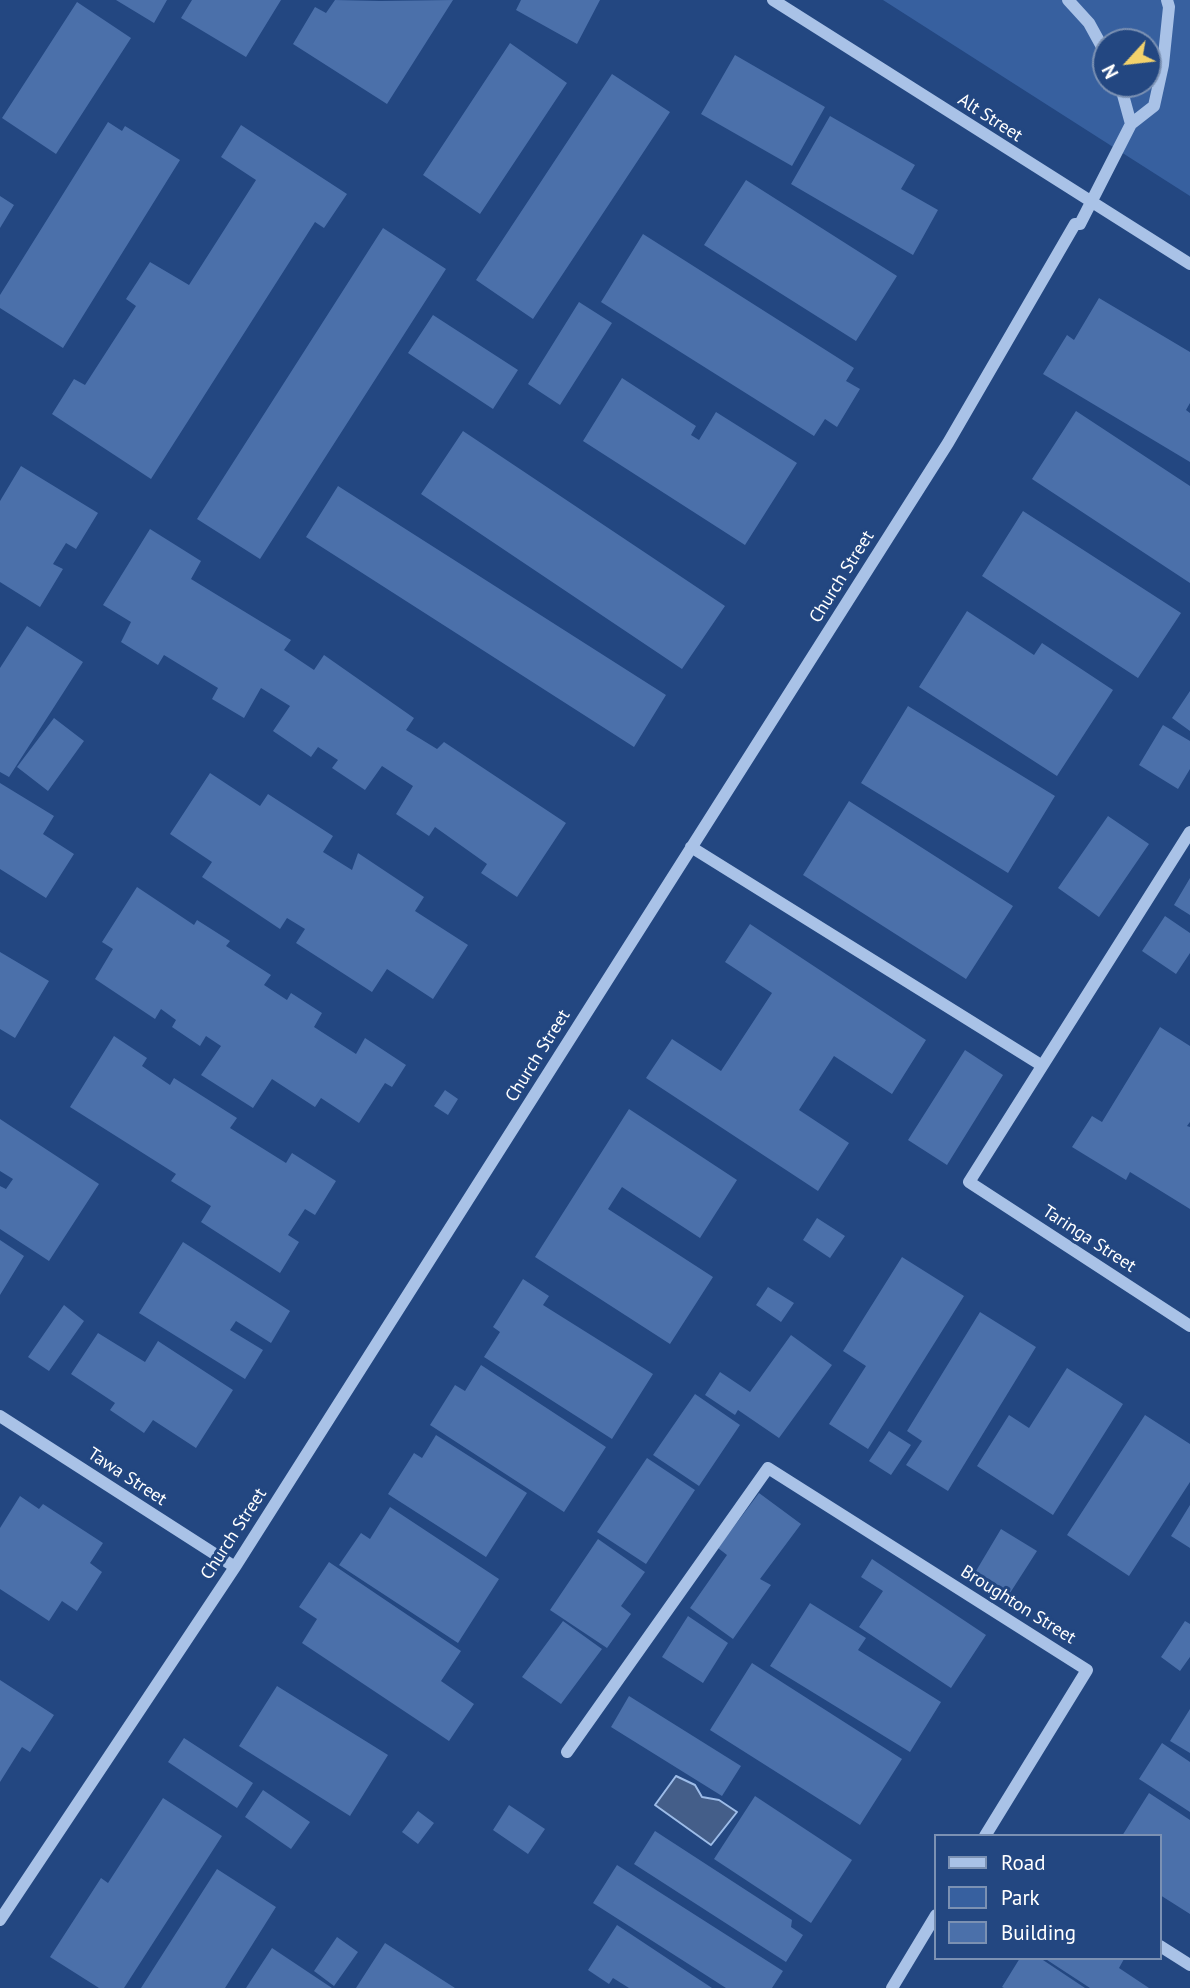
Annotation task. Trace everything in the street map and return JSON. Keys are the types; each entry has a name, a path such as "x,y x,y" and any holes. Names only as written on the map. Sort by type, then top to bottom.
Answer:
{"street":[{"name":"Alt Street","path":"773,0 1190,264"},
{"path":"1068,0 1092,28"},
{"name":"Church Street","path":"0,1920 235,1567 948,443 1075,224 1080,224 1131,124 1154,106 1163,65 1169,7 1167,0"},
{"path":"1124,98 1131,124"},
{"path":"691,847 1041,1065 1190,832"},
{"name":"Taringa Street","path":"1041,1065 969,1182 1190,1326"},
{"name":"Tawa Street","path":"0,1416 235,1567"},
{"name":"Broughton Street","path":"567,1752 768,1468 1087,1670 988,1834"},
{"path":"892,1988 934,1918"},
{"path":"1162,1947 1190,1965"}],"green space":[{"path":"883,0 1190,0 1190,196"}],"shaded area":[{"path":"676,1776 695,1785 702,1797 719,1800 737,1812 711,1845 655,1805"}],"building":[{"path":"116,0 167,0 154,23"},
{"path":"192,0 281,0 246,57 181,18"},
{"path":"335,0 453,0 387,104 293,44 315,7 326,13"},
{"path":"521,0 600,0 577,44 516,10"},
{"path":"77,2 131,38 56,154 2,118"},
{"path":"510,43 567,83 480,214 423,175"},
{"path":"735,55 825,107 792,166 701,114"},
{"path":"612,74 670,112 533,319 476,280"},
{"path":"830,116 915,165 901,189 938,210 913,255 791,184"},
{"path":"108,122 122,131 125,126 180,160 63,348 0,308 0,295"},
{"path":"241,125 347,194 324,228 315,222 151,479 52,414 74,379 85,385 136,306 126,299 150,262 189,285 256,180 221,157"},
{"path":"746,180 897,276 856,341 704,245"},
{"path":"0,196 14,205 0,228"},
{"path":"383,228 446,269 260,559 197,519"},
{"path":"643,234 854,368 846,381 860,389 837,427 825,419 814,436 601,302"},
{"path":"1099,298 1190,352 1190,403 1186,410 1190,413 1190,462 1043,374 1067,335 1074,340"},
{"path":"579,302 612,323 560,405 528,384"},
{"path":"433,315 518,370 493,409 408,353"},
{"path":"622,378 696,426 691,435 699,440 716,412 797,463 745,545 583,441"},
{"path":"1076,411 1190,486 1190,583 1032,479"},
{"path":"463,431 725,606 682,669 421,494"},
{"path":"21,466 98,513 76,549 66,543 53,564 63,569 40,607 0,582 0,501"},
{"path":"338,486 666,695 634,747 306,537"},
{"path":"1023,511 1181,613 1138,678 982,576"},
{"path":"150,529 201,561 191,579 291,640 284,650 314,670 324,655 414,718 406,730 437,749 444,742 566,823 517,897 481,873 487,864 435,827 429,836 396,814 413,786 382,766 365,790 332,768 338,760 318,747 311,757 273,731 290,706 261,688 244,718 212,699 218,688 164,655 158,665 121,642 131,622 103,605"},
{"path":"967,611 1034,655 1042,643 1113,690 1057,776 919,687"},
{"path":"27,626 83,662 9,777 0,772 0,668"},
{"path":"1190,691 1190,731 1172,718"},
{"path":"908,706 1055,796 1008,873 861,783"},
{"path":"54,718 84,741 48,791 17,767"},
{"path":"1163,725 1190,741 1190,769 1178,789 1139,765"},
{"path":"210,773 260,806 268,794 333,836 323,852 352,870 358,853 424,897 415,911 468,945 433,999 387,969 372,992 296,943 305,929 287,918 280,929 202,877 212,862 170,834"},
{"path":"0,783 54,816 43,834 74,854 46,898 0,869"},
{"path":"849,801 1013,906 966,979 803,875"},
{"path":"1108,816 1149,844 1099,917 1058,888"},
{"path":"1190,878 1190,915 1174,905"},
{"path":"137,887 194,925 197,920 230,941 226,946 271,975 264,985 287,1000 291,993 322,1013 314,1027 356,1054 365,1038 406,1065 392,1087 385,1083 359,1123 321,1098 315,1107 272,1079 253,1108 201,1075 221,1046 206,1036 200,1046 172,1027 176,1020 161,1009 155,1019 95,979 113,949 102,942"},
{"path":"1165,916 1190,933 1190,953 1176,974 1142,951"},
{"path":"750,924 926,1040 892,1094 834,1056 799,1110 849,1143 818,1191 646,1078 672,1039 721,1071 772,993 725,962"},
{"path":"0,952 49,981 15,1038 0,1029"},
{"path":"1160,1027 1190,1046 1190,1122 1187,1126 1190,1127 1190,1209 1130,1172 1126,1180 1072,1147 1092,1116 1102,1122"},
{"path":"114,1036 147,1058 142,1066 170,1085 174,1078 237,1118 230,1128 286,1163 292,1153 336,1181 315,1215 305,1209 288,1235 299,1242 280,1273 201,1222 211,1206 171,1181 176,1174 70,1107"},
{"path":"965,1050 1003,1075 947,1165 908,1140"},
{"path":"445,1090 458,1099 448,1115 434,1106"},
{"path":"629,1109 737,1180 700,1238 622,1187 608,1209 713,1277 670,1344 535,1257"},
{"path":"0,1119 99,1184 49,1261 0,1229 0,1186 6,1189 13,1179 0,1171"},
{"path":"817,1218 845,1236 830,1258 803,1240"},
{"path":"0,1240 24,1256 0,1295"},
{"path":"183,1242 290,1311 271,1343 236,1321 230,1330 263,1350 245,1379 139,1313"},
{"path":"902,1257 964,1296 868,1449 829,1424 866,1366 843,1351"},
{"path":"523,1279 549,1296 543,1305 653,1374 612,1439 484,1357 500,1332 493,1327"},
{"path":"768,1287 794,1303 781,1322 756,1305"},
{"path":"64,1305 84,1321 49,1371 28,1357"},
{"path":"980,1312 1036,1347 948,1491 906,1465 922,1441 907,1431"},
{"path":"98,1333 145,1362 158,1341 233,1390 196,1448 153,1420 144,1433 110,1410 115,1403 71,1374"},
{"path":"791,1335 832,1365 779,1438 738,1410 735,1415 705,1395 720,1372 750,1392"},
{"path":"481,1365 606,1447 564,1512 430,1425 455,1385 465,1391"},
{"path":"1067,1368 1123,1404 1053,1515 977,1466 1009,1415 1029,1428"},
{"path":"695,1394 740,1425 699,1486 653,1455"},
{"path":"1145,1415 1190,1444 1190,1482 1129,1576 1067,1535"},
{"path":"889,1431 911,1445 891,1475 869,1461"},
{"path":"436,1435 527,1493 486,1557 388,1494 414,1453 422,1458"},
{"path":"647,1458 695,1490 646,1564 597,1532"},
{"path":"759,1493 801,1524 760,1579 771,1585 733,1639 690,1608 727,1555 718,1548"},
{"path":"20,1496 39,1509 43,1504 103,1543 90,1563 102,1572 77,1611 62,1601 49,1621 0,1589 0,1528"},
{"path":"1190,1505 1190,1548 1171,1536"},
{"path":"390,1507 499,1579 458,1643 339,1565 361,1533 370,1539"},
{"path":"1001,1529 1037,1551 1010,1593 976,1571"},
{"path":"598,1539 645,1572 621,1606 631,1614 607,1648 550,1610"},
{"path":"872,1559 986,1635 951,1688 859,1627 883,1591 861,1577"},
{"path":"329,1562 461,1651 441,1681 474,1704 449,1741 302,1643 317,1619 299,1607"},
{"path":"810,1603 866,1638 858,1650 941,1702 910,1752 770,1666"},
{"path":"688,1616 728,1643 703,1683 662,1657"},
{"path":"563,1621 602,1649 561,1704 522,1677"},
{"path":"1185,1621 1190,1624 1190,1657 1180,1671 1161,1657"},
{"path":"752,1663 902,1759 860,1825 710,1730"},
{"path":"0,1680 54,1715 30,1752 22,1747 0,1782"},
{"path":"277,1686 388,1755 350,1816 239,1746"},
{"path":"629,1696 741,1766 722,1796 611,1727"},
{"path":"1190,1709 1190,1753 1170,1741"},
{"path":"184,1738 253,1783 237,1808 168,1762"},
{"path":"1162,1743 1190,1762 1190,1812 1139,1779"},
{"path":"263,1790 310,1822 291,1849 245,1817"},
{"path":"1149,1793 1190,1820 1190,1914 1162,1896 1162,1834 1123,1834"},
{"path":"755,1796 852,1860 811,1923 714,1859"},
{"path":"163,1798 222,1836 124,1988 99,1988 50,1957 101,1878 108,1883"},
{"path":"509,1805 545,1829 528,1854 493,1830"},
{"path":"418,1811 434,1823 418,1844 402,1832"},
{"path":"655,1831 792,1920 791,1927 803,1935 786,1962 634,1864"},
{"path":"617,1865 783,1971 772,1988 726,1988 593,1903"},
{"path":"217,1869 276,1907 225,1988 141,1988"},
{"path":"617,1925 712,1988 629,1988 613,1978 609,1984 588,1970"},
{"path":"337,1937 358,1952 334,1986 314,1971"},
{"path":"385,1943 455,1988 356,1988"},
{"path":"272,1948 332,1988 246,1988"},
{"path":"1019,1960 1043,1960 1085,1988 1004,1988 1002,1987"},
{"path":"1047,1960 1123,1960 1119,1968 1149,1988 1090,1988"}]}
